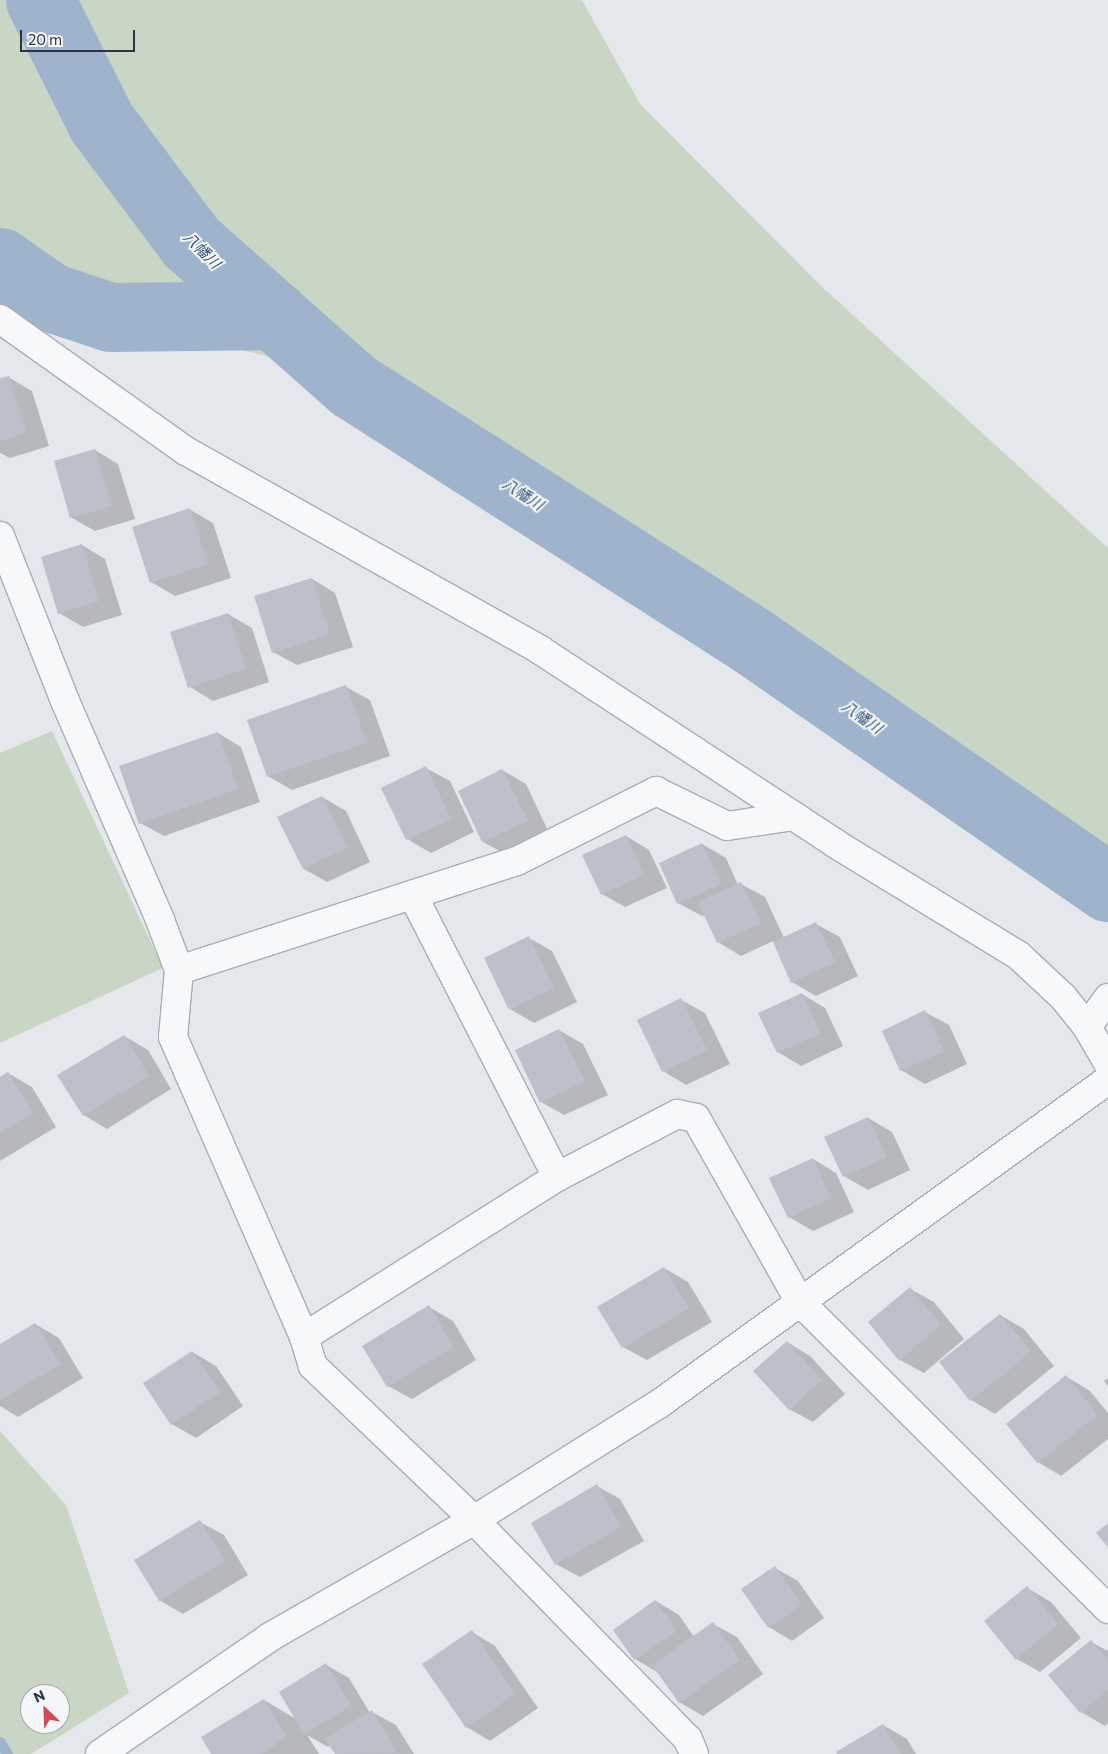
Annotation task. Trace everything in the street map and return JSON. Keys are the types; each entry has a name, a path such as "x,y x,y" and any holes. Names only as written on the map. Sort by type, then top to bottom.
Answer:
{"street":[{"path":"0,319 186,451 540,650 794,816 1018,955 1063,997 1087,1027 1108,1063"},
{"path":"0,536 65,701 160,920 179,970 173,1037 304,1337 313,1366 474,1520 688,1739 694,1754"},
{"path":"179,970 516,861 656,791 727,826 794,816"},
{"path":"413,895 557,1177"},
{"path":"1087,1027 1108,998"},
{"path":"100,1754 270,1637 474,1520 659,1404 1108,1080"},
{"path":"304,1337 557,1177 677,1114 696,1118 800,1302 1108,1609"}],"green space":[{"path":"0,0 582,0 640,104 820,285 1108,548 1108,849 995,769 428,396 201,340 73,294 0,244"},
{"path":"52,731 163,968 0,1043 0,753"},
{"path":"0,1431 66,1505 129,1693 70,1730 70,1684 20,1684 20,1734 63,1734 31,1754 0,1754"}],"building":[{"path":"9,376 26,433 0,441 0,378"},
{"path":"95,449 112,506 70,518 54,461"},
{"path":"190,508 208,564 150,583 132,527"},
{"path":"82,544 99,601 58,614 41,557"},
{"path":"312,578 330,634 272,653 254,596"},
{"path":"228,613 246,669 188,688 170,632"},
{"path":"346,685 367,743 267,777 247,720"},
{"path":"218,732 238,789 139,824 119,766"},
{"path":"426,766 451,819 406,840 381,788"},
{"path":"502,769 528,821 482,842 458,791"},
{"path":"322,796 347,848 303,869 277,817"},
{"path":"626,835 644,875 601,895 582,855"},
{"path":"702,843 721,884 677,904 659,863"},
{"path":"741,882 761,923 717,943 698,902"},
{"path":"816,922 835,962 791,983 773,942"},
{"path":"529,936 554,988 509,1010 484,958"},
{"path":"802,993 821,1033 777,1053 758,1013"},
{"path":"681,998 707,1050 662,1072 637,1020"},
{"path":"925,1010 944,1051 900,1071 882,1031"},
{"path":"559,1029 585,1081 540,1103 515,1050"},
{"path":"124,1035 149,1076 83,1116 57,1075"},
{"path":"8,1072 33,1113 0,1133 0,1077"},
{"path":"868,1117 887,1157 843,1177 824,1137"},
{"path":"813,1158 831,1198 788,1218 769,1178"},
{"path":"664,1267 689,1308 622,1348 597,1307"},
{"path":"910,1287 941,1325 899,1361 868,1322"},
{"path":"429,1305 454,1347 387,1387 362,1346"},
{"path":"1000,1314 1031,1352 970,1401 939,1362"},
{"path":"35,1323 61,1364 0,1400 0,1344"},
{"path":"787,1341 822,1380 789,1410 753,1371"},
{"path":"192,1351 220,1392 171,1425 143,1383"},
{"path":"1066,1375 1098,1415 1037,1463 1006,1424"},
{"path":"597,1484 621,1527 555,1565 531,1523"},
{"path":"200,1520 225,1561 159,1601 134,1560"},
{"path":"1108,1523 1108,1547 1096,1533"},
{"path":"775,1566 802,1604 768,1628 741,1589"},
{"path":"1027,1586 1058,1624 1016,1660 984,1621"},
{"path":"655,1600 677,1631 634,1660 613,1630"},
{"path":"713,1622 740,1660 679,1703 652,1665"},
{"path":"472,1630 515,1694 466,1728 422,1664"},
{"path":"1091,1640 1108,1660 1108,1690 1080,1713 1048,1675"},
{"path":"326,1663 351,1706 304,1734 279,1692"},
{"path":"264,1699 287,1737 261,1754 211,1754 201,1737"},
{"path":"372,1710 398,1753 335,1754 325,1739"},
{"path":"883,1724 901,1754 837,1754 836,1752"}],"waterway":[{"name":"八幡川","path":"40,0 101,122 191,242 354,386 754,642 1108,887"},
{"path":"0,262 50,297 110,317 274,315"},
{"path":"0,1742 7,1754"}]}
